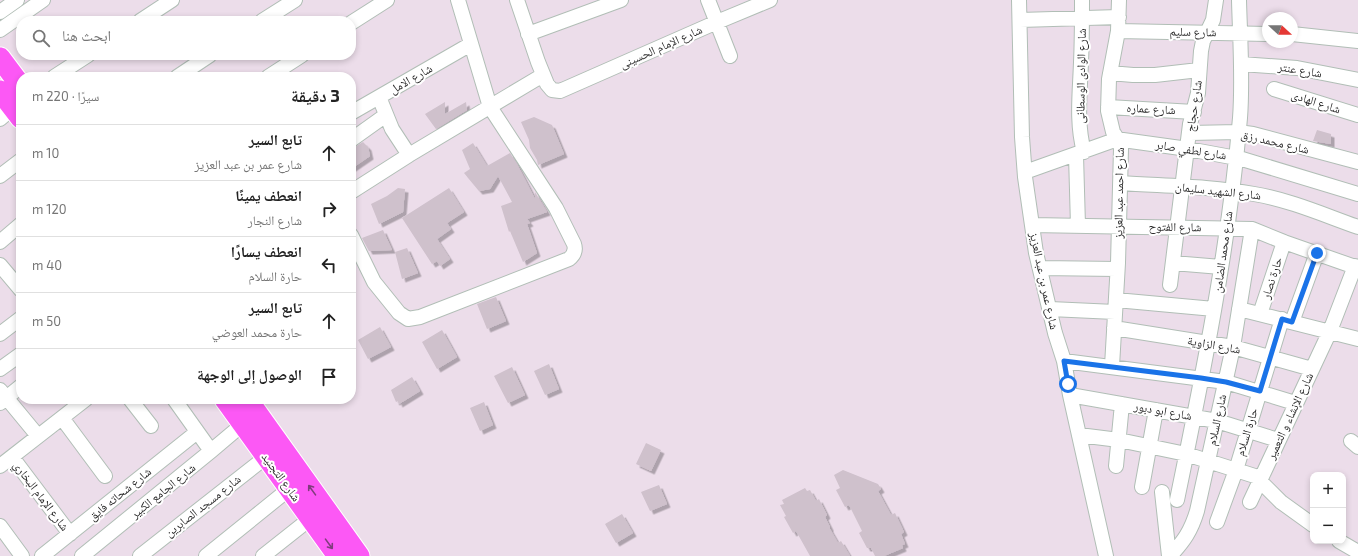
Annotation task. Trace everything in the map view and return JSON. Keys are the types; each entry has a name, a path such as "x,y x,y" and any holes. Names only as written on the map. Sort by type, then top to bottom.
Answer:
{"highway":[{"path":"0,58 16,79"},
{"path":"0,90 11,115"},
{"name":"شارع التجنيد","path":"229,404 338,556"},
{"name":"شارع التجنيد","path":"251,404 360,556"}],"street":[{"path":"0,12 17,0"},
{"path":"20,16 43,0"},
{"path":"148,16 172,0"},
{"path":"270,16 295,0"},
{"path":"356,20 387,0"},
{"path":"356,245 374,282 399,313 408,319 420,317 572,257 575,248 563,221 543,187 490,107 458,0"},
{"path":"356,189 543,75 517,0"},
{"path":"528,34 621,0"},
{"path":"708,0 730,56"},
{"name":"شارع الإمام الحسينى","path":"543,75 547,84 552,90 564,90 770,0"},
{"name":"شارع عمر بن عبد العزيز","path":"1019,0 1022,137 1032,225 1040,268 1064,361 1070,396 1106,556"},
{"name":"شارع الوادى الوسطانى","path":"1078,226 1080,136 1078,100 1082,41 1082,0"},
{"name":"شارع احمد عبد العزيز","path":"1112,366 1118,269 1121,149 1114,132 1108,107 1108,92 1118,31 1119,0"},
{"name":"شارع حجاج","path":"1170,285 1190,133 1198,93 1200,51 1213,20 1216,0"},
{"name":"شارع محمد الضامن","path":"1177,500 1214,309 1232,190 1240,110 1241,64 1239,0"},
{"path":"1020,20 1119,16"},
{"path":"0,30 16,19"},
{"name":"شارع سليم","path":"1118,31 1262,34"},
{"path":"1298,35 1358,41"},
{"name":"شارع الامل","path":"356,110 472,44"},
{"path":"62,72 80,60"},
{"path":"184,72 202,60"},
{"path":"276,72 294,60"},
{"name":"شارع عنتر","path":"1241,64 1296,68 1358,80"},
{"path":"1110,73 1155,75 1199,70"},
{"name":"شارع الهادى","path":"1274,89 1358,115"},
{"path":"379,97 386,115 409,156"},
{"name":"شارع عماره","path":"1108,107 1194,112"},
{"path":"356,136 386,115"},
{"name":"شارع محمد رزق","path":"1190,133 1238,132 1253,134 1358,162"},
{"name":"شارع لطفي صابر","path":"1025,172 1118,140 1235,157 1358,194"},
{"path":"0,176 16,164"},
{"name":"شارع الشهيد سليمان","path":"1121,183 1232,190 1255,194 1278,199 1358,227"},
{"name":"شارع الفتوح","path":"1032,225 1252,229 1284,242 1356,267"},
{"path":"0,242 16,228"},
{"name":"شارع السلام","path":"1170,556 1182,544 1192,528 1197,512 1233,347 1252,229"},
{"name":"حارة نصار","path":"1260,314 1284,242"},
{"name":"حارة السلام","path":"1217,522 1236,470 1270,357 1317,253"},
{"path":"1173,263 1221,267"},
{"path":"0,265 16,284"},
{"name":"شارع الإنشاء و التعمير","path":"1250,502 1330,331 1356,267"},
{"path":"1040,268 1118,269"},
{"path":"1050,309 1115,306 1214,309"},
{"path":"1239,309 1358,338"},
{"path":"0,334 16,322"},
{"name":"شارع الزاوية","path":"1114,328 1233,347 1312,369"},
{"path":"0,369 16,358"},
{"path":"1064,361 1112,366 1226,382 1260,391 1295,403"},
{"path":"16,389 2,397 38,436"},
{"name":"شارع ابو دبور","path":"1070,396 1217,421 1278,440"},
{"path":"0,466 80,404"},
{"path":"134,404 151,426"},
{"path":"177,404 211,451"},
{"path":"1116,466 1122,404"},
{"path":"1142,487 1156,410"},
{"path":"62,418 105,476"},
{"name":"شارع الجامع الكبير","path":"82,556 243,424"},
{"name":"شارع شحاته فايق","path":"42,556 197,432"},
{"path":"1079,435 1119,440 1186,454 1236,470 1260,480 1281,502 1310,523"},
{"name":"شارع الإمام البخاري","path":"12,457 70,534"},
{"name":"شارع مسجد الصابرين","path":"140,556 266,457"},
{"path":"206,556 290,489"},
{"path":"1162,492 1170,556"},
{"path":"263,556 310,518"},
{"path":"0,526 22,556"},
{"path":"1344,544 1358,552"}],"building":[{"path":"445,102 445,114 466,102 467,110 436,129 425,114"},
{"path":"534,117 552,125 564,154 538,165 521,122"},
{"path":"1317,130 1331,134 1331,144 1313,141"},
{"path":"363,142 368,147 370,156 356,166 356,146"},
{"path":"473,143 487,166 510,153 535,199 535,192 547,212 527,219 530,223 527,224 537,253 523,262 510,231 509,232 501,206 512,202 498,176 490,189 479,191 464,173 470,169 462,150"},
{"path":"398,188 405,189 403,212 379,224 371,204 387,196"},
{"path":"449,188 464,212 447,223 451,229 437,239 450,259 440,266 437,261 432,264 402,218"},
{"path":"383,230 392,250 369,251 362,238"},
{"path":"407,248 418,273 402,279 395,252"},
{"path":"496,297 506,321 487,329 477,304"},
{"path":"380,327 391,347 368,359 358,340"},
{"path":"442,330 457,357 437,369 422,342"},
{"path":"549,364 559,389 545,395 534,371"},
{"path":"512,367 525,395 508,403 494,376"},
{"path":"412,377 420,391 399,404 398,401 396,402 391,390"},
{"path":"484,402 493,425 480,431 470,408"},
{"path":"646,443 661,450 651,471 636,464"},
{"path":"843,470 878,484 881,489 878,491 891,515 895,513 904,532 901,534 905,544 902,545 903,548 884,556 875,556 871,548 867,548 859,533 862,531 849,505 845,507 836,490 840,488 834,475"},
{"path":"659,485 667,504 650,511 641,492"},
{"path":"805,488 807,491 810,490 816,501 819,499 827,515 825,517 830,529 838,543 841,541 850,556 810,556 796,531 793,533 784,517 786,516 780,505 784,504 782,500"},
{"path":"622,514 633,533 616,543 605,524"}],"route":[{"path":"1068,384 1064,361 1201,378 1226,382 1260,391 1282,319 1292,322 1317,253"}]}
